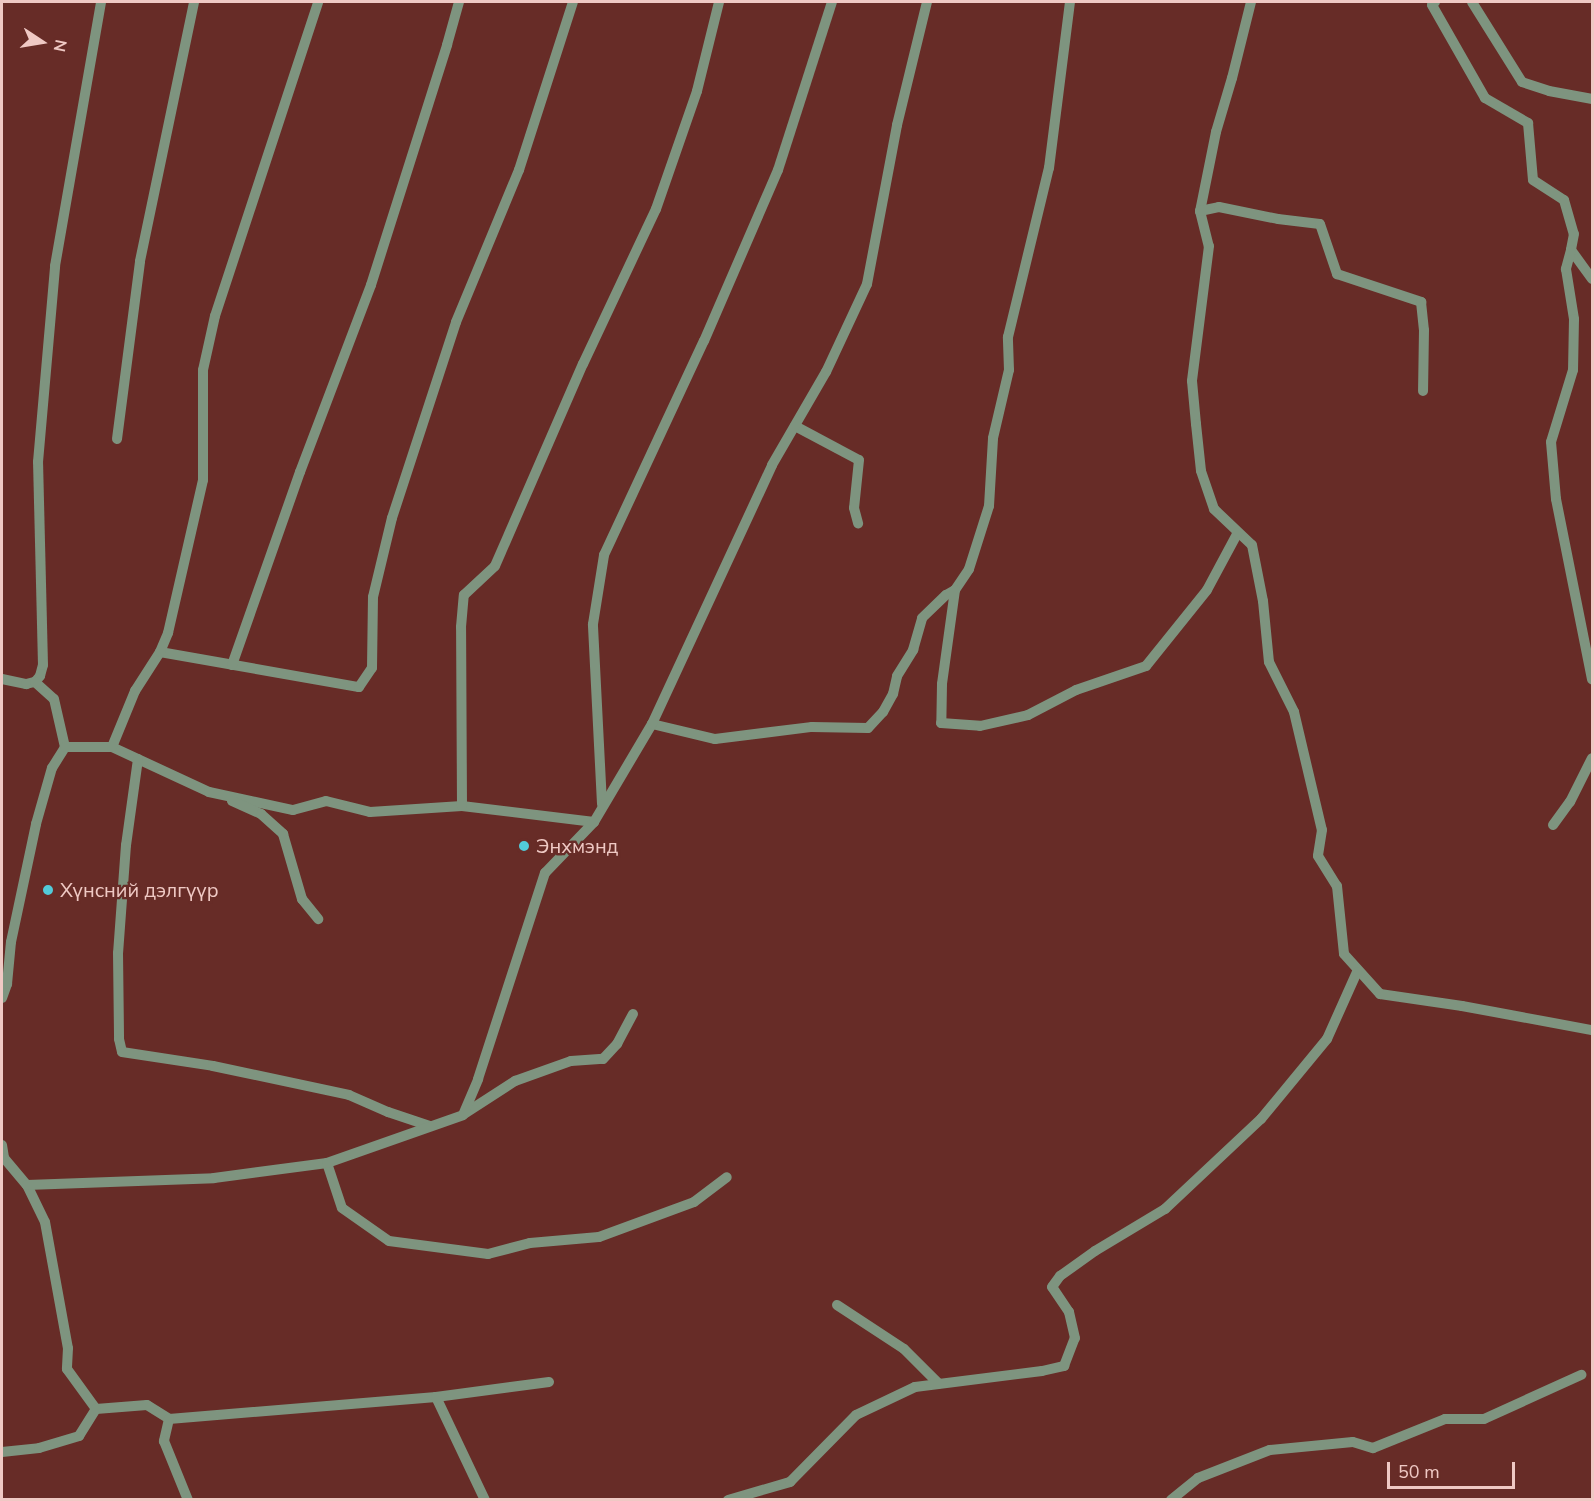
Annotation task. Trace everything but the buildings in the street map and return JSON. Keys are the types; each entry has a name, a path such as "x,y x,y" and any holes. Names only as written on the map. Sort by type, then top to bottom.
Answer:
{"street":[{"path":"2,679 26,684 34,682 40,676 43,665 38,462 55,266 101,2"},
{"path":"117,439 140,261 194,2"},
{"path":"112,747 135,691 160,652 168,633 203,480 203,370 215,316 318,2"},
{"path":"232,665 300,472 371,285 459,2"},
{"path":"160,652 359,687 372,668 373,597 392,518 456,322 519,170 573,2"},
{"path":"462,806 461,627 464,595 495,566 583,364 656,209 697,91 719,2"},
{"path":"602,805 593,624 604,555 704,341 778,170 832,2"},
{"path":"464,1115 478,1079 545,873 594,822 652,724 772,465 826,372 867,284 897,125 927,2"},
{"path":"1071,2 1049,168 1008,337 1009,370 993,438 989,506 969,569 955,590 942,684 941,723 980,726 1028,715 1076,690 1146,666 1207,590 1238,534"},
{"path":"1251,2 1216,132 1200,211 1209,246 1192,381 1201,471 1214,509 1252,545 1263,601 1269,662 1294,712 1322,830 1318,856 1337,886 1344,954 1357,972 1380,994 1462,1006 1593,1030"},
{"path":"1435,2 1432,5 1485,98 1528,123 1533,180 1563,200 1574,234 1566,269 1574,319 1573,370 1551,442 1556,499 1593,679"},
{"path":"1472,2 1522,82 1549,91 1593,99"},
{"path":"1200,211 1219,207 1278,219 1320,224 1337,274 1421,302 1424,330 1423,391"},
{"path":"1570,250 1593,279"},
{"path":"795,426 859,460 854,508 858,523"},
{"path":"652,724 715,739 812,727 868,728 883,712 893,694 897,676 913,650 922,618 946,595 955,590"},
{"path":"2,998 7,984 11,942 36,824 51,768 65,747 54,699 34,682"},
{"path":"65,747 112,747 261,814 283,834 302,899 318,919"},
{"path":"1553,825 1570,802 1593,758"},
{"path":"138,759 126,845 118,953 119,1039 122,1052 213,1066 349,1095 388,1112 430,1126"},
{"path":"209,792 293,810 326,801 370,812 462,806 594,822"},
{"path":"728,1500 790,1482 856,1414 915,1387 1064,1366 1075,1338 1069,1312 1052,1287 1060,1276 1095,1251 1165,1209 1261,1119 1327,1039 1357,972"},
{"path":"27,1185 214,1178 327,1163 464,1115 515,1081 571,1061 603,1059 617,1044 633,1014"},
{"path":"2,1145 4,1158 27,1185 45,1222 68,1348 67,1370 96,1410"},
{"path":"327,1163 342,1208 389,1240 488,1254 530,1243 599,1237 694,1202 727,1177"},
{"path":"837,1305 904,1350 939,1384"},
{"path":"1171,1500 1198,1478 1270,1450 1353,1442 1373,1448 1445,1419 1484,1419 1581,1375"},
{"path":"96,1410 147,1405 169,1419 436,1397 549,1382"},
{"path":"436,1397 485,1500"},
{"path":"2,1452 39,1448 79,1436 96,1410"},
{"path":"169,1419 164,1441 188,1500"}],"place":[{"name":"Энхмэнд","path":"524,846"},
{"name":"Хүнсний дэлгүүр","path":"48,890"}]}
